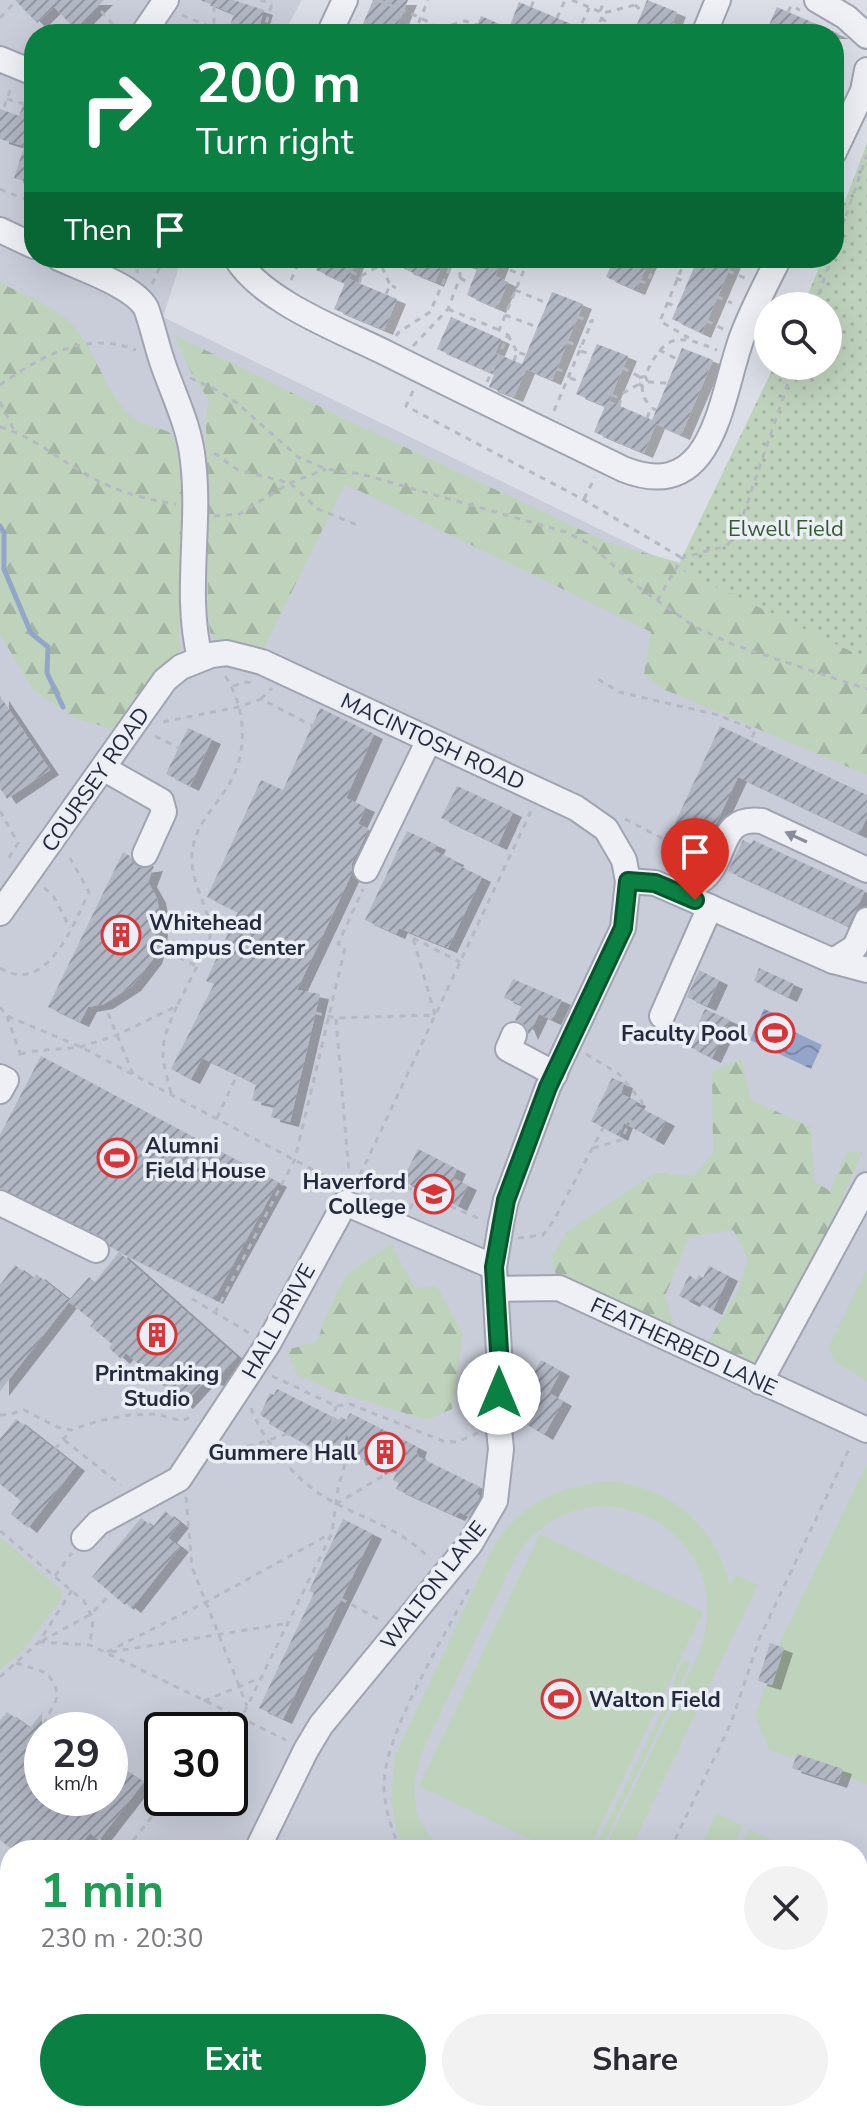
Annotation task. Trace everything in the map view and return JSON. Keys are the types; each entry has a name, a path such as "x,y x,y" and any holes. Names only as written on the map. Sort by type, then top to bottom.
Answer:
{"street":[{"path":"141,24 166,0"},
{"path":"334,24 345,0"},
{"path":"708,24 718,0"},
{"path":"817,0 846,17 867,36"},
{"path":"0,59 23,78"},
{"path":"844,131 863,91 867,70"},
{"path":"0,230 24,241"},
{"path":"80,268 135,294 146,308 187,432 193,460 196,511 194,624 208,664"},
{"path":"242,268 282,300 396,359 638,475 662,478 687,469 712,435 752,312 774,268"},
{"name":"MACINTOSH ROAD","path":"208,664 227,653 262,662 576,808 606,829 624,860 628,881"},
{"name":"COURSEY ROAD","path":"0,913 165,680 181,667 208,664"},
{"path":"366,870 429,740"},
{"path":"103,768 161,801 164,812 145,854"},
{"path":"679,893 707,875 728,833 751,819 762,821 867,870"},
{"path":"628,881 655,883 833,961 867,970"},
{"name":"WALTON LANE","path":"262,1840 321,1725 470,1544 495,1501 501,1449 495,1278 506,1200 555,1074 623,928 628,881"},
{"path":"662,1016 710,907"},
{"path":"833,961 855,947 867,920"},
{"path":"514,1035 508,1049 555,1074"},
{"path":"760,1382 867,1185"},
{"path":"350,1194 495,1278"},
{"name":"HALL DRIVE","path":"80,1544 98,1523 179,1479 268,1344 350,1194"},
{"path":"0,1203 96,1250"},
{"name":"FEATHERBED LANE","path":"495,1278 559,1288 863,1429"}],"path":[{"path":"214,0 214,24"},
{"path":"260,0 272,2 266,24"},
{"path":"378,0 431,24"},
{"path":"418,24 428,1 421,0"},
{"path":"531,7 534,0"},
{"path":"557,18 565,0"},
{"path":"598,24 605,0"},
{"path":"0,18 16,1"},
{"path":"575,1 601,14 612,24"},
{"path":"601,14 635,3 642,11"},
{"path":"581,24 589,7"},
{"path":"101,11 119,24"},
{"path":"185,17 202,24"},
{"path":"455,24 465,21 474,24"},
{"path":"4,107 23,78"},
{"path":"7,99 24,104"},
{"path":"844,221 867,155"},
{"path":"0,189 24,199"},
{"path":"152,286 160,268"},
{"path":"282,300 296,268"},
{"path":"359,284 361,276 376,268"},
{"path":"382,268 390,285 396,288"},
{"path":"396,359 399,332 430,312 450,268"},
{"path":"396,359 448,309 460,277 460,268"},
{"path":"506,268 522,275"},
{"path":"499,330 525,268"},
{"path":"640,281 647,283 654,268"},
{"path":"681,268 660,321 689,338 736,358"},
{"path":"820,292 828,268"},
{"path":"351,272 361,276"},
{"path":"438,274 446,277"},
{"path":"460,277 471,284"},
{"path":"676,278 687,283"},
{"path":"386,294 390,285"},
{"path":"515,290 547,303"},
{"path":"503,296 512,300"},
{"path":"426,302 433,305"},
{"path":"667,303 677,307"},
{"path":"448,309 508,335 517,352 526,355"},
{"path":"505,315 537,327"},
{"path":"462,322 465,316"},
{"path":"546,431 592,320 578,317"},
{"path":"489,334 492,327"},
{"path":"479,399 508,335"},
{"path":"647,418 653,409 643,396 642,377 658,350 670,340 689,338"},
{"path":"568,342 593,355"},
{"path":"0,385 48,355 88,343 124,345 139,351"},
{"path":"658,350 677,359"},
{"path":"514,361 517,352"},
{"path":"623,368 648,382"},
{"path":"557,369 581,382"},
{"path":"178,374 221,392 298,457 326,469 361,474 566,532 591,545 657,601 714,636 867,689"},
{"path":"657,601 682,558 726,546 736,536 789,380"},
{"path":"612,395 616,397 648,382 667,383"},
{"path":"619,406 622,394"},
{"path":"0,402 15,432"},
{"path":"406,406 584,500 682,558"},
{"path":"0,427 42,445 97,481 140,497 215,516 239,514 290,483 326,469"},
{"path":"214,453 238,470 290,483 318,509 360,526"},
{"path":"171,1093 161,1049 164,1035 209,943 211,931 192,872 194,839 229,784 243,752 243,724 233,686 224,673 208,664"},
{"path":"598,679 619,692 718,715 755,730 751,741"},
{"path":"163,722 238,707 261,699 276,682"},
{"path":"261,699 313,726"},
{"path":"155,736 179,748"},
{"path":"350,1194 540,791"},
{"path":"0,811 18,843 7,861 0,856"},
{"path":"620,816 696,856"},
{"path":"0,968 24,973 43,966 62,948 89,892 70,858"},
{"path":"215,1313 295,1159 345,948 338,944 368,878 366,870"},
{"path":"41,886 53,895 71,929"},
{"path":"435,1015 413,938 460,962"},
{"path":"157,947 197,966"},
{"path":"2,1083 20,1054 81,1047 117,1035 177,1006"},
{"path":"0,1007 7,1016 20,1054"},
{"path":"108,1013 133,1074"},
{"path":"316,1013 336,1018 435,1015"},
{"path":"7,1016 81,1047 171,1093 343,1185 350,1194"},
{"path":"336,1018 350,1194"},
{"path":"569,1044 619,1074 642,1102 637,1111"},
{"path":"217,1118 237,1075"},
{"path":"593,1148 621,1140 631,1120"},
{"path":"350,1194 399,1184 500,1231 524,1238 543,1235 603,1128"},
{"path":"192,1299 268,1344"},
{"path":"437,1567 403,1535 336,1504 310,1487 268,1440 254,1418 247,1377 336,1406 350,1404 443,1441 457,1442 486,1430"},
{"path":"332,1423 336,1406"},
{"path":"0,1415 24,1410 57,1427 71,1430 129,1415 157,1414 182,1421 199,1412"},
{"path":"675,1840 731,1723 760,1637 863,1429"},
{"path":"55,1449 71,1430"},
{"path":"247,1706 192,1567 186,1497 179,1479 293,1432"},
{"path":"64,1440 139,1500"},
{"path":"244,1712 332,1533 346,1461 345,1446"},
{"path":"336,1504 393,1470"},
{"path":"0,1531 84,1601 91,1614 90,1645"},
{"path":"107,1652 332,1533"},
{"path":"55,1576 80,1544"},
{"path":"397,1840 388,1815 384,1784 391,1746 469,1589 461,1585"},
{"path":"0,1676 39,1642 72,1590"},
{"path":"39,1642 91,1614 111,1594"},
{"path":"341,1599 389,1624"},
{"path":"107,1652 289,1623"},
{"path":"39,1642 90,1645 230,1712"},
{"path":"16,1663 47,1673 54,1683 58,1696 50,1712"},
{"path":"204,1701 263,1677"},
{"path":"248,1720 306,1750"},
{"path":"134,1840 152,1816"}],"shaded area":[{"name":"Haverford College","path":"0,0 302,0 289,24 24,24 24,268 179,268 163,317 867,659 867,1840 0,1840"}],"green space":[{"name":"Elwell Field","path":"867,143 867,659 677,568 767,380 842,380 842,292 809,292 819,268 844,268 844,204"},
{"path":"0,282 43,303 66,319 85,342 122,407 136,420 172,434 179,458 184,508 181,650 148,683 113,729 76,719 33,690 0,634"},
{"path":"173,334 609,543 815,600 867,629 867,775 663,689 644,674 651,632 345,484 264,648 219,643 210,632 208,612 206,416 209,400 193,376"},
{"path":"741,1059 751,1100 811,1127 814,1181 830,1191 847,1152 862,1152 825,1241 757,1366 707,1344 739,1289 748,1259 733,1230 689,1237 665,1296 676,1333 557,1278 551,1258 567,1232 655,1173 694,1176 713,1153 712,1071"},
{"path":"391,1244 415,1288 437,1286 463,1335 452,1409 427,1420 333,1391 297,1375 287,1350 317,1341 329,1308 347,1274"},
{"path":"867,1269 867,1381 834,1361 829,1346"},
{"path":"867,1463 867,1784 769,1750 755,1716 779,1645"},
{"path":"610,1481 632,1485 671,1501 702,1528 714,1545 730,1585 735,1575 758,1585 635,1840 609,1840 698,1655 707,1611 700,1572 681,1541 652,1519 617,1507 581,1509 545,1525 515,1558 421,1754 415,1782 416,1806 419,1817 434,1840 401,1840 391,1800 395,1756 493,1548 515,1520 529,1509 558,1492"},
{"name":"Walton Field","path":"540,1534 703,1612 594,1840 532,1840 419,1786"},
{"path":"0,1537 62,1591 62,1597 23,1650 0,1670"},
{"path":"683,1660 690,1664 606,1840 598,1840 675,1684 673,1682"},
{"path":"717,1813 743,1826 736,1840 704,1840"},
{"path":"749,1829 772,1840 744,1840"}],"water":[{"name":"Faculty Pool","path":"764,1009 785,1018 782,1026 822,1045 811,1069 750,1040"}],"building":[{"path":"15,0 104,0 80,24 70,24 54,7 37,23"},
{"path":"200,0 233,0 264,10 260,24 230,24 234,14"},
{"path":"373,0 408,0 398,24 363,24"},
{"path":"647,0 677,12 672,24 637,24"},
{"path":"519,2 571,24 511,24"},
{"path":"777,7 816,24 769,24"},
{"path":"481,16 500,24 477,24"},
{"path":"24,103 23,146 0,139 0,109 19,116"},
{"path":"24,147 24,181 14,178"},
{"path":"353,268 349,279 397,299 384,330 334,309 345,283 316,270"},
{"path":"404,268 441,268 435,282"},
{"path":"475,268 498,268 495,276 508,282 497,308 467,295 477,269"},
{"path":"610,268 646,268 636,290 606,277"},
{"path":"694,268 730,268 702,333 672,319"},
{"path":"552,292 583,304 552,380 526,369 514,397 489,387 494,374 437,349 451,317 501,339 495,353 522,364"},
{"path":"597,344 628,356 609,401 652,420 682,348 713,360 681,435 656,424 644,453 594,432 605,406 576,394"},
{"path":"0,696 50,770 7,799 0,788"},
{"path":"320,708 374,734 346,798 366,807 358,824 369,829 352,863 352,873 297,990 320,994 290,1122 271,1117 274,1105 252,1100 256,1084 202,1058 191,1079 171,1069 214,984 206,981 238,912 207,897 261,780 283,790"},
{"path":"720,726 867,795 867,817 859,834 738,777 709,839 675,823"},
{"path":"188,728 212,739 190,786 166,774"},
{"path":"457,786 513,812 498,845 441,818"},
{"path":"407,831 437,845 434,851 482,877 448,948 399,928 396,934 365,920"},
{"path":"743,840 751,844 753,840 865,891 848,926 728,871"},
{"name":"Whitehead Campus Center","path":"123,852 140,868 154,866 148,882 157,898 160,914 158,943 153,959 132,986 104,1004 88,1007 80,1022 48,1007"},
{"path":"759,968 794,984 788,997 754,981"},
{"path":"699,970 719,980 707,1006 687,997"},
{"path":"513,979 562,1000 552,1020 539,1014 529,1035 525,1025 515,1020 522,1005 504,998"},
{"path":"705,1009 730,1020 712,1058 688,1046"},
{"name":"Alumni Field House","path":"41,1056 278,1182 214,1299 110,1247 103,1237 0,1188 0,1135"},
{"path":"612,1078 624,1083 621,1094 666,1121 655,1140 624,1123 619,1136 591,1121"},
{"path":"418,1149 457,1169 453,1178 468,1185 458,1206 415,1184 402,1181"},
{"name":"Printmaking Studio","path":"119,1252 237,1357 215,1381 207,1379 184,1404 126,1353 121,1359 109,1348 112,1344 90,1326 94,1322 69,1302 0,1391 0,1285 15,1265 33,1279 36,1274 69,1300 89,1277 95,1282"},
{"path":"709,1266 729,1276 713,1310 693,1299 691,1302 679,1296 689,1275 696,1280 699,1275 703,1278"},
{"path":"541,1360 561,1371 549,1393 563,1401 544,1435 526,1424 536,1406 520,1397"},
{"name":"Gummere Hall","path":"277,1389 339,1420 341,1417 346,1420 350,1413 418,1447 416,1453 419,1457 480,1487 477,1494 480,1496 469,1517 459,1512 456,1516 396,1489 399,1483 393,1480 401,1462 376,1470 371,1456 357,1461 347,1434 337,1454 331,1451 329,1457 269,1424 270,1421 260,1415 270,1393 274,1395"},
{"path":"16,1419 76,1466 28,1528 11,1514 21,1501 0,1484 0,1439"},
{"path":"165,1511 180,1523 168,1538 180,1547 132,1608 92,1577 141,1518 153,1527"},
{"path":"343,1519 373,1534 283,1719 259,1708 314,1593 309,1591"},
{"path":"770,1643 784,1648 772,1685 758,1681"},
{"path":"7,1712 24,1724 24,1816 118,1816 99,1840 90,1833 84,1840 0,1840 0,1721"},
{"path":"797,1754 843,1769 838,1783 792,1768"},
{"path":"128,1772 144,1782 128,1803"}],"waterway":[{"path":"0,526 4,533 4,569 31,633 48,647 47,673 63,707"}],"place":[{"name":"Whitehead Campus Center","path":"121,935"},
{"name":"Faculty Pool","path":"775,1033"},
{"name":"Alumni Field House","path":"117,1158"},
{"name":"Haverford College","path":"434,1194"},
{"name":"Printmaking Studio","path":"157,1335"},
{"name":"Gummere Hall","path":"385,1452"},
{"name":"Walton Field","path":"561,1699"}],"route":[{"path":"499,1393 494,1267 506,1200 548,1087 623,928 628,881 655,883 695,900"}]}
